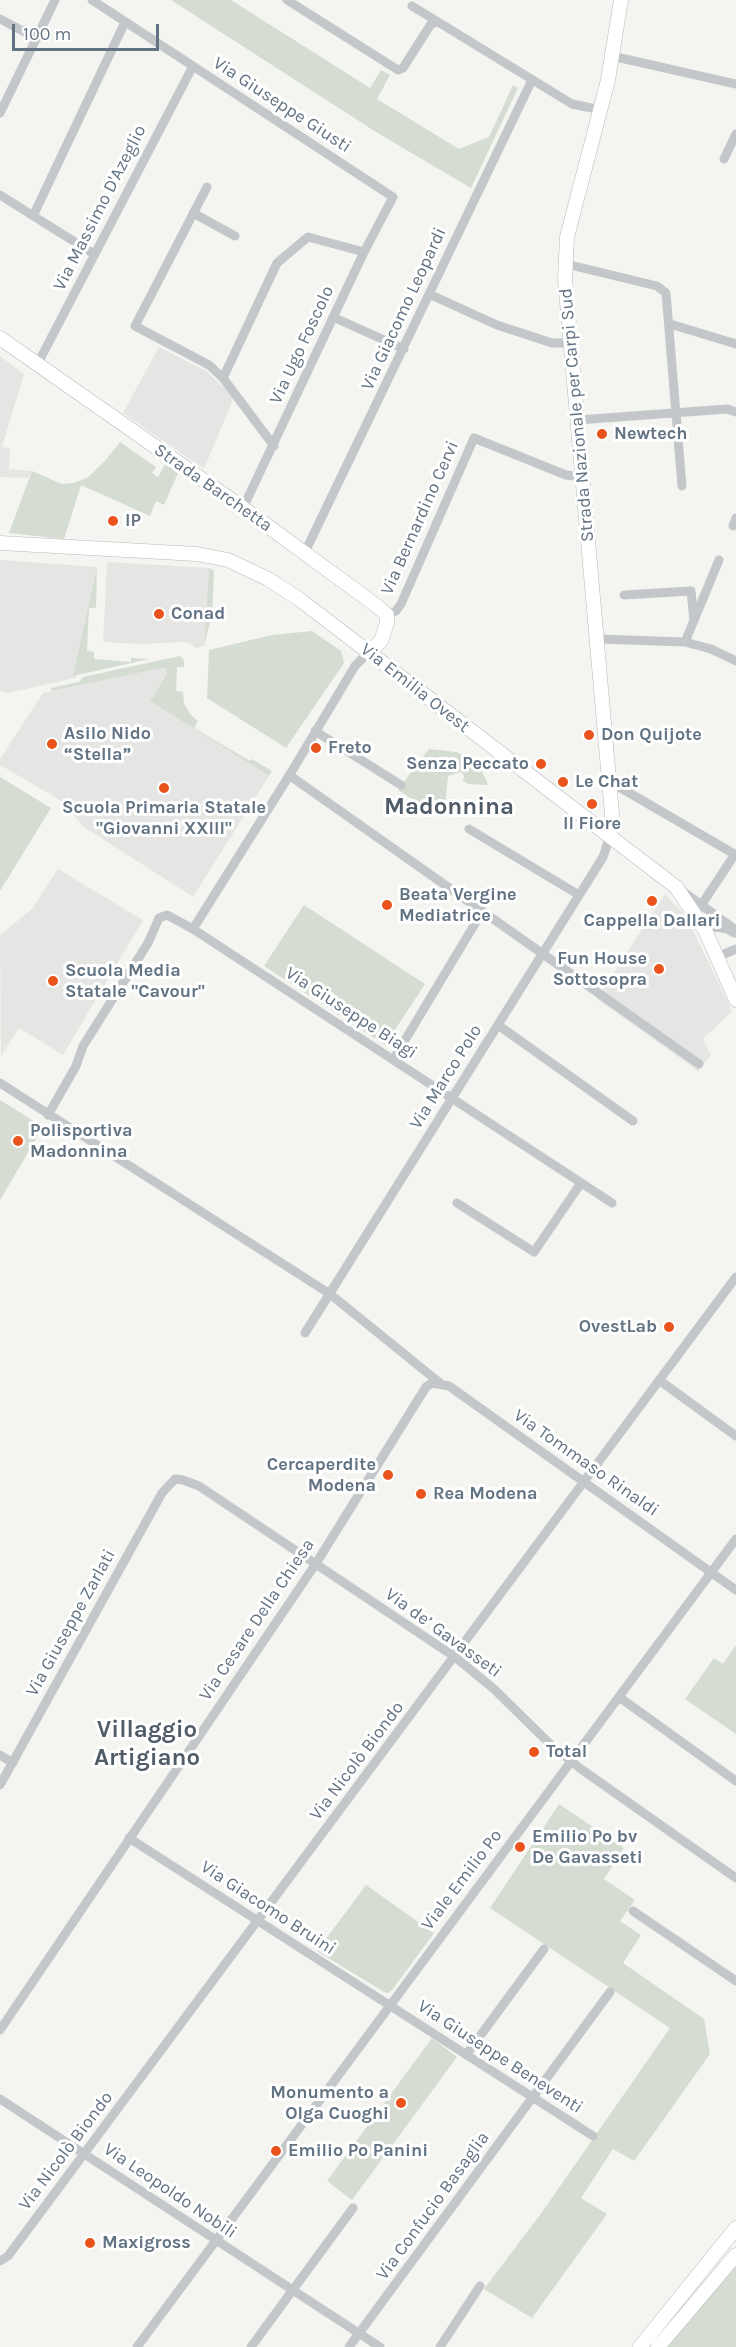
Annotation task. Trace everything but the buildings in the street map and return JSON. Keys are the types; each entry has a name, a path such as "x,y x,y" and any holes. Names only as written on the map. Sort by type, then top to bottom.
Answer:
{"street":[{"path":"0,113 55,0"},
{"name":"Via Giuseppe Giusti","path":"92,0 393,197"},
{"path":"287,0 398,70 403,68 431,24 437,22"},
{"name":"Strada Nazionale per Carpi Sud","path":"610,836 612,814 598,639 565,279 567,237 601,110 621,0"},
{"path":"412,6 572,104 601,110"},
{"path":"0,20 36,38"},
{"path":"33,216 125,22"},
{"path":"612,56 736,84"},
{"name":"Via Massimo D'Azeglio","path":"37,365 193,66"},
{"name":"Via Giacomo Leopardi","path":"305,552 532,80"},
{"path":"0,90 9,94"},
{"path":"724,159 736,134"},
{"path":"207,187 135,326 209,365 224,378 274,446"},
{"path":"0,195 94,254"},
{"name":"Via Ugo Foscolo","path":"243,508 364,252 393,197"},
{"path":"193,213 236,236"},
{"path":"224,378 277,263 308,237 364,252"},
{"path":"566,264 657,286 666,293 682,486"},
{"path":"429,294 497,325 552,343 571,343"},
{"path":"333,317 404,349"},
{"path":"670,324 736,344"},
{"name":"Strada Barchetta","path":"0,338 305,552 387,615"},
{"path":"578,420 727,409 736,412"},
{"name":"Via Bernardino Cervi","path":"387,615 396,611 401,604 474,438 566,476 583,477"},
{"name":"Via Emilia Ovest","path":"0,543 197,554 228,560 254,571 299,599 676,887 705,930 736,1000"},
{"path":"685,642 719,560"},
{"path":"624,595 691,591 694,621"},
{"path":"192,929 355,666 381,641 387,615"},
{"path":"598,639 685,642 711,649 736,661"},
{"path":"315,730 401,785"},
{"path":"289,775 699,1064"},
{"path":"609,781 735,854 702,904"},
{"path":"469,830 579,895"},
{"name":"Via Marco Polo","path":"306,1333 603,857 610,836"},
{"path":"676,887 702,904 736,932"},
{"path":"393,1060 482,912"},
{"name":"Via Giuseppe Biagi","path":"48,1115 76,1066 83,1046 148,943 159,918 164,915 171,916 612,1203"},
{"path":"705,930 717,927 736,932"},
{"path":"717,957 736,949"},
{"path":"498,1025 633,1121"},
{"name":"Via Tommaso Rinaldi","path":"0,1083 330,1294 440,1383 458,1392 736,1589"},
{"path":"457,1203 534,1252 581,1183"},
{"name":"Via Nicolò Biondo","path":"0,2261 8,2256 736,1277"},
{"path":"659,1380 736,1436"},
{"name":"Via Cesare Della Chiesa","path":"0,2030 315,1565 419,1395 432,1383 440,1383"},
{"name":"Via de’ Gavasseti","path":"175,1479 199,1486 455,1657 494,1689 550,1744 736,1878"},
{"name":"Via Giuseppe Zarlati","path":"0,1785 162,1493 175,1479"},
{"name":"Viale Emilio Po","path":"137,2347 736,1539"},
{"path":"619,1697 736,1781"},
{"path":"0,1755 13,1763"},
{"name":"Via Giacomo Bruini","path":"129,1838 390,2006"},
{"path":"633,1911 736,1981"},
{"path":"466,2055 544,1949"},
{"name":"Via Confucio Basaglia","path":"359,2334 610,1992"},
{"name":"Via Giuseppe Beneventi","path":"390,2006 593,2136"},
{"name":"Via Leopoldo Nobili","path":"0,2099 380,2347"},
{"path":"251,2347 352,2208"},
{"path":"640,2347 736,2228"},
{"path":"658,2347 736,2255"},
{"path":"440,2347 480,2286"},
{"path":"350,2347 359,2334"}],"shaded area":[{"path":"171,0 231,0 370,88 381,70 390,75 377,99 459,149 489,137 513,85 518,88 471,188 376,132"},
{"path":"159,347 206,371 234,397 204,469 123,413"},
{"path":"0,356 24,374 2,447 10,448 9,469 32,471 28,478 0,477"},
{"path":"120,442 156,467 152,473 158,477 165,464 178,473 164,505 156,501 150,516 81,485 64,539 9,533 32,471 62,484 74,483 87,478"},
{"path":"0,560 97,567 75,678 6,693 0,691"},
{"name":"Conad","path":"107,562 209,568 204,646 196,648 186,642 141,644 103,642"},
{"path":"97,567 96,608 89,608 87,651 94,652 94,659 131,662 131,658 149,659 73,676"},
{"path":"209,568 214,571 212,615 204,646"},
{"path":"312,631 341,651 344,663 286,748 207,698 209,650 272,635"},
{"path":"180,656 184,660 184,667 177,667 176,691 183,692 184,703 190,714 198,721 194,728 250,761 252,759 272,771 269,776 150,701 167,674 166,667 51,691 51,688 79,682 83,677"},
{"name":"Scuola Primaria Statale \"Giovanni XXIII\"","path":"166,666 168,674 150,701 269,776 193,897 84,827 60,800 0,765 0,759 43,693"},
{"path":"429,749 456,752 469,757 479,766 488,785 468,784 463,781 464,776 461,772 448,776 444,816 435,814 398,790"},
{"path":"0,777 51,808 0,891"},
{"name":"Scuola Media Statale \"Cavour\"","path":"58,869 143,920 63,1055 19,1028 1,1056 0,935 32,909"},
{"path":"665,894 686,916 732,1011 703,1039 711,1055 698,1071 597,999"},
{"path":"304,905 425,984 385,1045 264,966"},
{"name":"Polisportiva Madonnina","path":"0,1100 43,1127 0,1200"},
{"path":"736,1645 736,1734 685,1699 714,1658 723,1664"},
{"path":"559,1804 624,1848 604,1879 635,1900 620,1921 641,1935 623,1963 704,2019 710,2054 634,2161 613,2149 581,2198 607,2214 532,2318 484,2289 540,2215 670,2028 490,1908"},
{"path":"366,1885 434,1933 388,1993 317,1951"},
{"path":"432,2038 457,2057 352,2200 327,2181"},
{"path":"736,2264 736,2347 667,2347"}],"place":[{"name":"Newtech","path":"602,434"},
{"name":"IP","path":"113,521"},
{"name":"Conad","path":"159,614"},
{"name":"Don Quijote","path":"589,735"},
{"name":"Asilo Nido “Stella”","path":"52,744"},
{"name":"Freto","path":"316,748"},
{"name":"Senza Peccato","path":"541,764"},
{"name":"Le Chat","path":"563,782"},
{"name":"Scuola Primaria Statale \"Giovanni XXIII\"","path":"164,788"},
{"name":"Il Fiore","path":"592,804"},
{"name":"Cappella Dallari","path":"652,901"},
{"name":"Beata Vergine Mediatrice","path":"387,905"},
{"name":"Fun House Sottosopra","path":"659,969"},
{"name":"Scuola Media Statale \"Cavour\"","path":"53,981"},
{"name":"Polisportiva Madonnina","path":"18,1141"},
{"name":"OvestLab","path":"669,1327"},
{"name":"Cercaperdite Modena","path":"388,1475"},
{"name":"Rea Modena","path":"421,1494"},
{"name":"Total","path":"534,1752"},
{"name":"Emilio Po bv De Gavasseti","path":"520,1847"},
{"name":"Monumento a Olga Cuoghi","path":"401,2103"},
{"name":"Emilio Po Panini","path":"276,2151"},
{"name":"Maxigross","path":"90,2243"}],"district":[{"name":"Madonnina","path":"449,807"},
{"name":"Villaggio Artigiano","path":"147,1744"}]}
